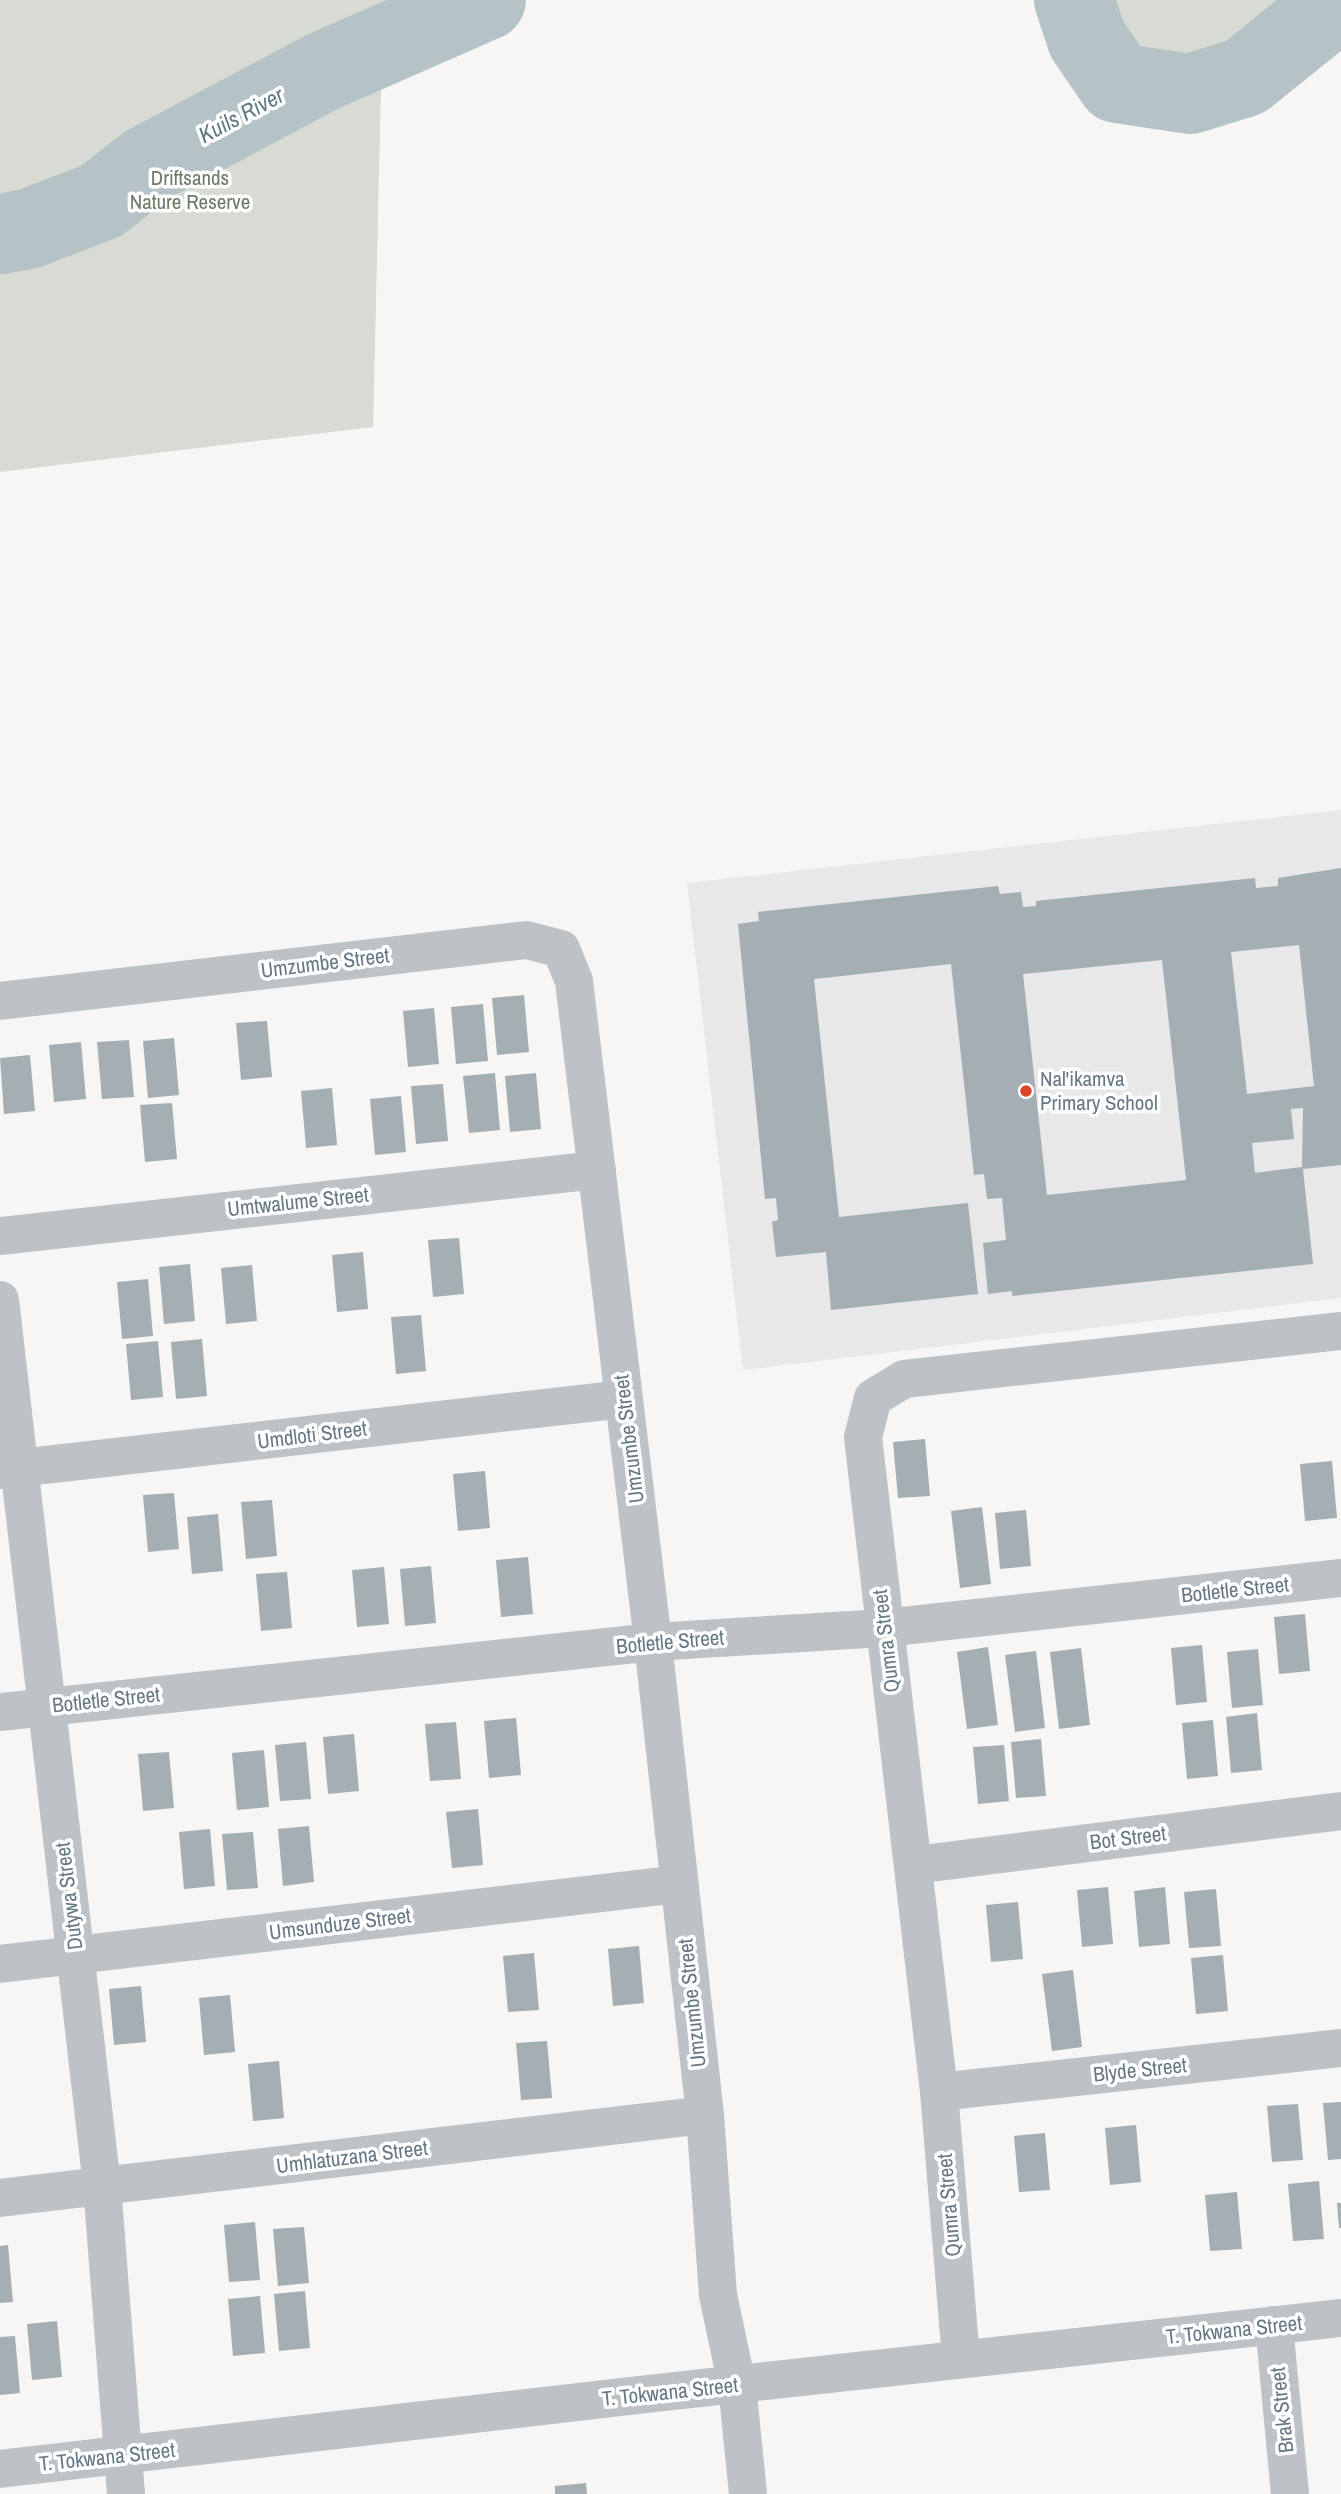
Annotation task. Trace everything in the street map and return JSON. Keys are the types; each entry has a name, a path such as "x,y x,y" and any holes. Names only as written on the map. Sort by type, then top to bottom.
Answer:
{"street":[{"name":"Umzumbe Street","path":"0,1001 527,940 561,949 574,981 597,1170 705,2115 719,2295 737,2385 748,2494"},
{"name":"Umtwalume Street","path":"0,1236 597,1170"},
{"name":"Dutywa Street","path":"0,1300 10,1469 46,1707 102,2186 126,2494"},
{"name":"Qumra Street","path":"961,2359 939,2092 915,1865 884,1628 863,1437 873,1398 904,1379 1341,1331"},
{"name":"Umdloti Street","path":"10,1469 624,1399"},
{"name":"Botletle Street","path":"0,1712 653,1642 884,1628 1341,1578"},
{"name":"Bot Street","path":"915,1865 1341,1811"},
{"name":"Umsunduze Street","path":"0,1964 679,1884"},
{"name":"Blyde Street","path":"939,2092 1341,2048"},
{"name":"Umhlatuzana Street","path":"0,2198 705,2115"},
{"name":"T. Tokwana Street","path":"0,2469 1341,2318"},
{"name":"Brak Street","path":"1274,2325 1290,2494"}],"shaded area":[{"name":"Nal'ikamva Primary School","path":"1341,810 1341,1298 743,1370 687,883"}],"green space":[{"name":"Driftsands Nature Reserve","path":"0,0 486,0 382,46 373,427 0,472"},
{"path":"1074,0 1341,0 1341,5 1323,14 1245,77 1190,94 1117,83 1087,39"}],"building":[{"path":"1341,868 1341,1165 1303,1169 1313,1264 1012,1296 1012,1291 988,1294 983,1243 1006,1240 1002,1198 987,1199 984,1174 974,1175 951,964 814,979 839,1217 968,1203 978,1294 831,1310 826,1252 776,1257 772,1222 778,1220 776,1198 765,1199 738,924 759,921 758,912 998,886 1000,894 1021,892 1023,907 1036,906 1036,901 1255,878 1256,888 1278,886 1278,878","holes":["1299,945 1314,1086 1247,1094 1231,952","1162,960 1186,1180 1047,1195 1023,974","1303,1108 1302,1167 1255,1173 1252,1143 1294,1139 1291,1109"]},
{"path":"524,995 529,1052 497,1055 492,998"},
{"path":"483,1004 488,1061 456,1064 451,1007"},
{"path":"434,1008 439,1064 408,1067 403,1011"},
{"path":"267,1021 272,1077 241,1080 236,1023"},
{"path":"174,1038 179,1095 148,1098 143,1041"},
{"path":"129,1040 134,1097 102,1099 97,1042"},
{"path":"81,1042 86,1099 54,1102 49,1045"},
{"path":"30,1055 35,1111 4,1114 0,1058"},
{"path":"495,1073 500,1130 469,1133 463,1076"},
{"path":"536,1073 541,1129 510,1132 505,1076"},
{"path":"443,1084 448,1141 416,1144 411,1086"},
{"path":"332,1088 337,1145 306,1148 301,1091"},
{"path":"401,1096 406,1152 375,1155 370,1099"},
{"path":"172,1103 177,1159 145,1162 140,1105"},
{"path":"459,1238 464,1294 433,1297 428,1240"},
{"path":"363,1252 368,1309 337,1312 332,1255"},
{"path":"190,1264 195,1321 164,1324 159,1267"},
{"path":"252,1265 257,1321 226,1324 221,1268"},
{"path":"148,1279 153,1336 122,1339 117,1282"},
{"path":"421,1315 426,1371 396,1374 391,1317"},
{"path":"202,1339 207,1396 176,1399 171,1342"},
{"path":"158,1341 163,1397 131,1400 126,1344"},
{"path":"925,1439 930,1496 898,1498 893,1442"},
{"path":"1332,1461 1337,1518 1305,1521 1300,1464"},
{"path":"485,1471 490,1528 458,1531 453,1474"},
{"path":"174,1493 179,1549 148,1552 143,1495"},
{"path":"272,1500 277,1556 246,1559 241,1502"},
{"path":"982,1507 991,1584 960,1588 951,1511"},
{"path":"1026,1510 1031,1566 1000,1569 995,1513"},
{"path":"218,1514 223,1571 192,1574 187,1517"},
{"path":"528,1557 533,1614 501,1617 496,1560"},
{"path":"431,1566 436,1623 405,1626 400,1569"},
{"path":"384,1567 389,1624 357,1627 352,1570"},
{"path":"287,1572 292,1628 261,1631 256,1574"},
{"path":"1305,1614 1310,1671 1279,1674 1274,1617"},
{"path":"1202,1645 1207,1702 1176,1705 1171,1648"},
{"path":"988,1647 998,1725 967,1729 957,1652"},
{"path":"1081,1648 1090,1725 1059,1729 1050,1652"},
{"path":"1258,1649 1263,1705 1232,1708 1227,1652"},
{"path":"1036,1651 1045,1728 1015,1732 1005,1655"},
{"path":"1257,1713 1262,1770 1231,1773 1226,1717"},
{"path":"516,1718 521,1775 489,1778 484,1721"},
{"path":"1213,1720 1218,1776 1187,1779 1182,1723"},
{"path":"456,1722 461,1779 430,1781 425,1724"},
{"path":"354,1734 359,1791 328,1794 323,1737"},
{"path":"1041,1739 1046,1796 1016,1798 1011,1742"},
{"path":"306,1742 311,1799 280,1801 275,1745"},
{"path":"1004,1745 1009,1801 978,1804 973,1747"},
{"path":"264,1750 269,1807 237,1810 232,1753"},
{"path":"169,1752 174,1808 143,1811 138,1754"},
{"path":"478,1809 483,1865 452,1868 446,1812"},
{"path":"309,1826 314,1882 283,1886 278,1829"},
{"path":"210,1829 215,1886 184,1889 179,1832"},
{"path":"253,1832 258,1888 227,1890 222,1834"},
{"path":"1108,1887 1113,1944 1082,1947 1077,1890"},
{"path":"1165,1887 1170,1944 1139,1947 1134,1891"},
{"path":"1216,1889 1221,1946 1189,1948 1184,1892"},
{"path":"1018,1902 1023,1959 991,1962 986,1905"},
{"path":"639,1946 644,2003 613,2006 608,1949"},
{"path":"534,1953 539,2010 508,2012 503,1956"},
{"path":"1223,1955 1228,2011 1196,2014 1191,1958"},
{"path":"1073,1970 1082,2047 1052,2051 1042,1974"},
{"path":"141,1986 146,2042 114,2045 109,1989"},
{"path":"230,1995 235,2052 204,2055 199,1998"},
{"path":"547,2041 552,2098 521,2100 516,2043"},
{"path":"279,2061 284,2118 253,2121 248,2064"},
{"path":"1341,2102 1341,2159 1328,2160 1323,2103"},
{"path":"1298,2104 1303,2160 1272,2162 1267,2106"},
{"path":"1136,2125 1141,2182 1110,2185 1105,2128"},
{"path":"1045,2133 1050,2190 1019,2192 1014,2136"},
{"path":"1319,2181 1324,2239 1293,2241 1288,2184"},
{"path":"1237,2192 1242,2249 1210,2251 1205,2195"},
{"path":"1337,2203 1341,2203 1341,2228 1339,2228"},
{"path":"255,2222 260,2280 229,2282 224,2225"},
{"path":"304,2227 309,2283 278,2286 273,2229"},
{"path":"8,2245 13,2302 0,2303 0,2246"},
{"path":"305,2291 310,2348 279,2351 274,2294"},
{"path":"260,2296 265,2353 233,2356 228,2299"},
{"path":"57,2321 62,2377 32,2380 27,2324"},
{"path":"15,2336 20,2393 0,2395 0,2337"},
{"path":"586,2483 587,2494 555,2494 555,2486"}],"waterway":[{"name":"Kuils River","path":"0,234 28,229 101,201 147,165 324,71 486,0"},
{"name":"Kuils River","path":"1074,0 1087,39 1117,83 1190,94 1245,77 1323,14 1341,5"}],"place":[{"name":"Nal'ikamva Primary School","path":"1026,1091"}]}
